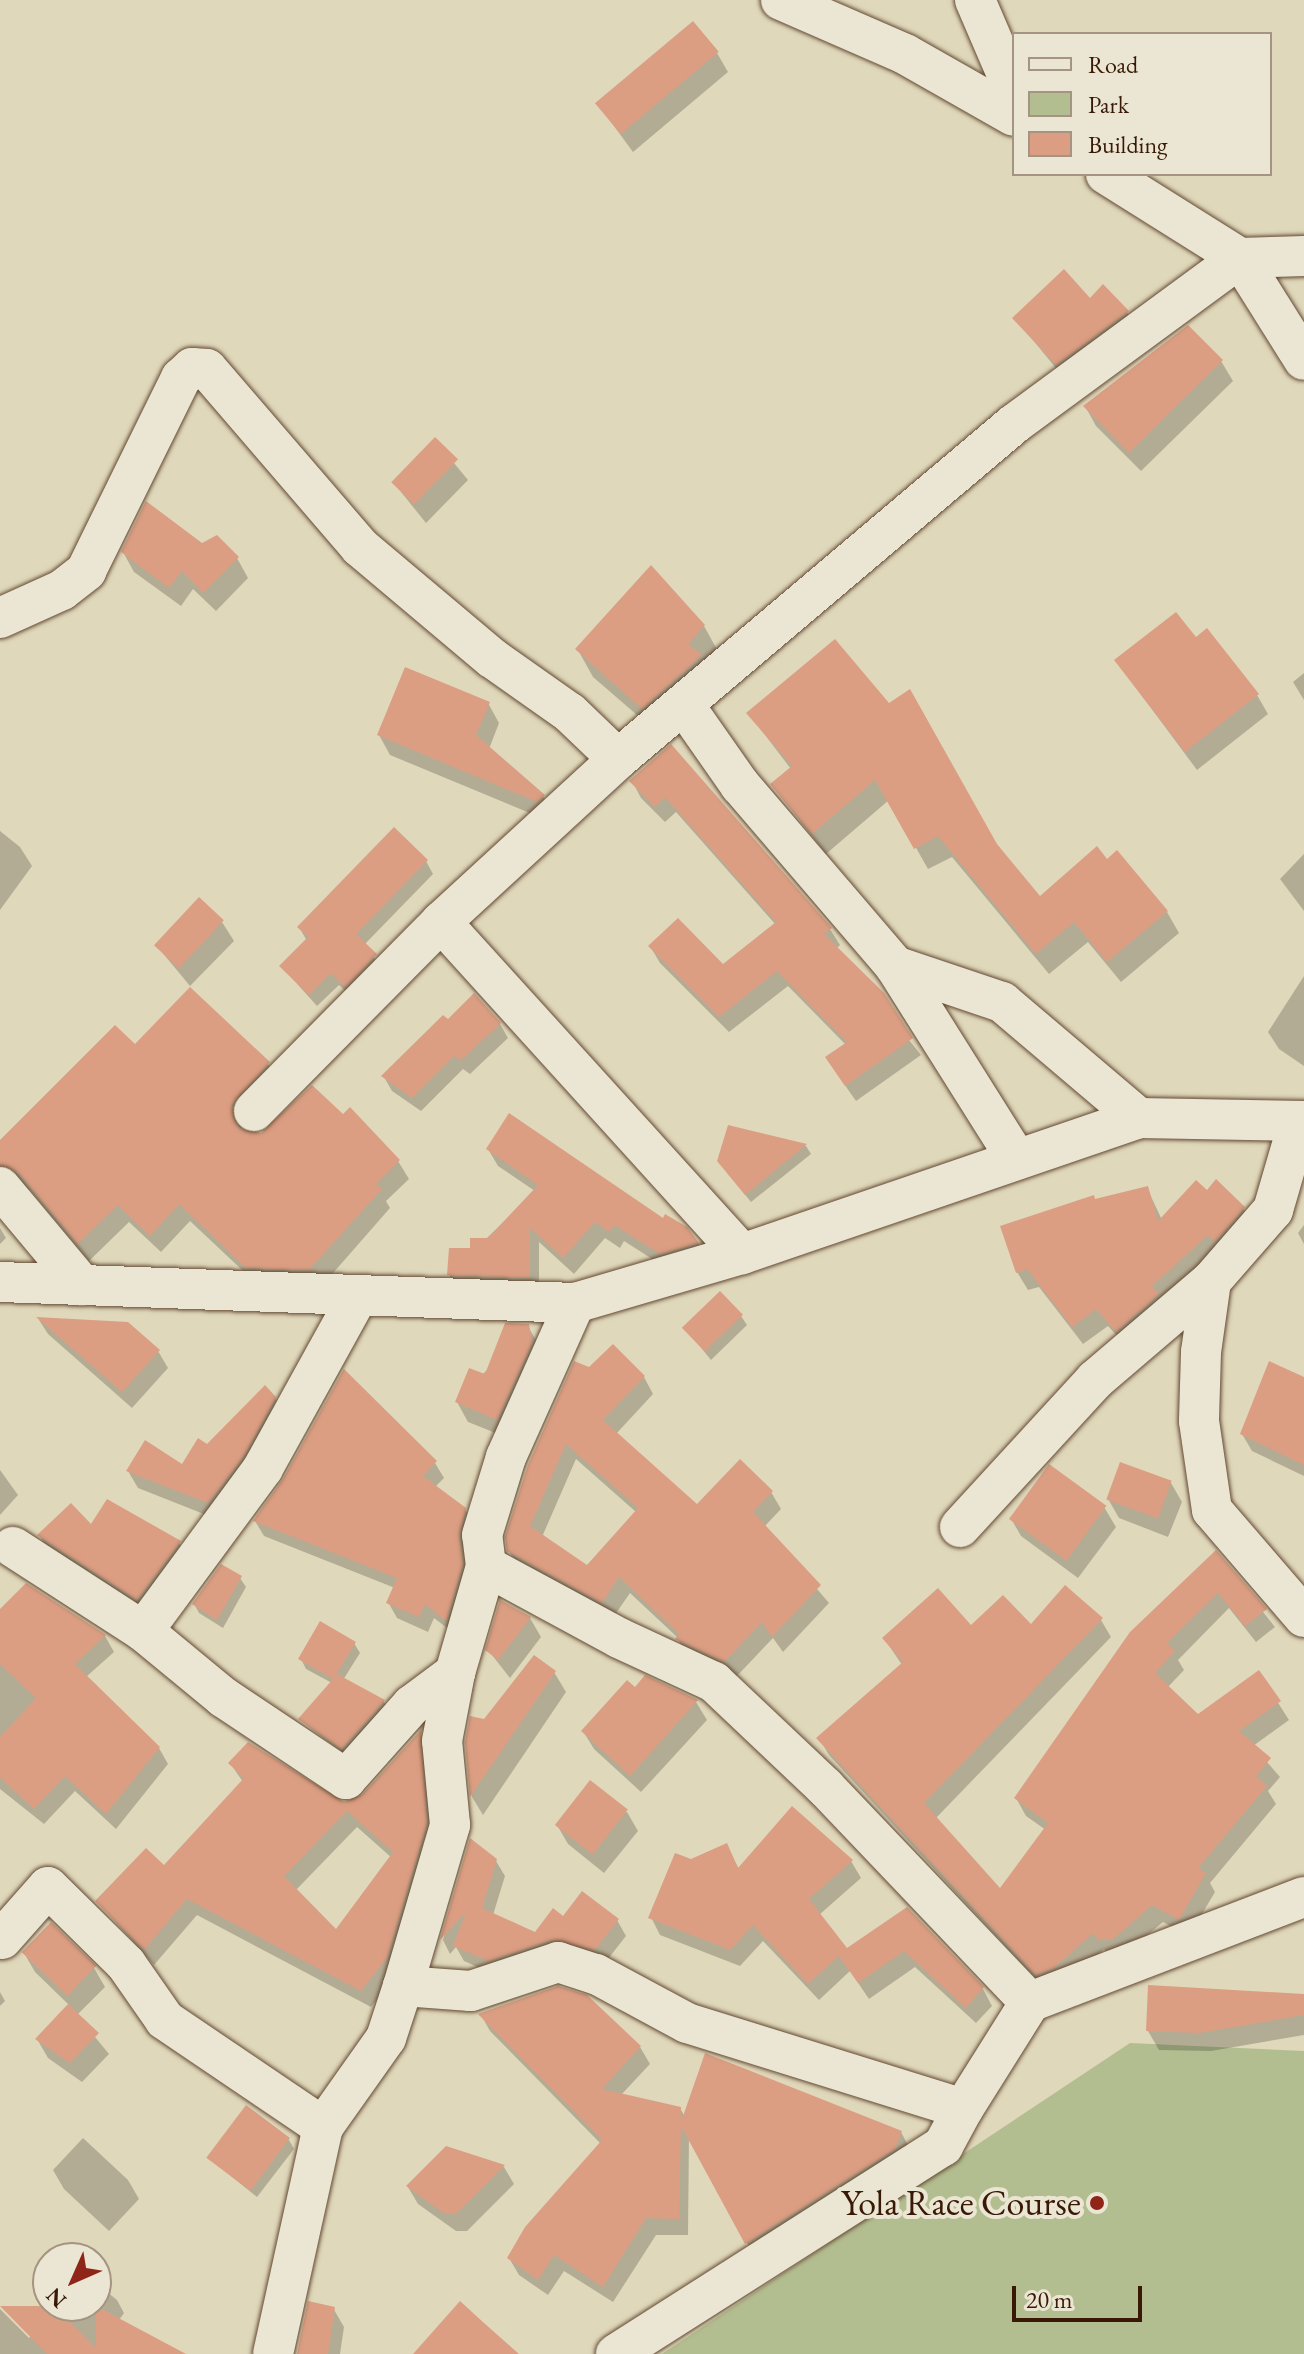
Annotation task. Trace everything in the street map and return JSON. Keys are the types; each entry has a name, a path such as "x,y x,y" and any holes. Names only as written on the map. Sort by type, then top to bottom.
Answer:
{"street":[{"path":"781,0 905,54 1012,115"},
{"path":"975,0 1012,86"},
{"path":"1109,176 1240,258 1304,360"},
{"path":"254,1111 441,922 618,759 1014,424 1240,258 1304,256"},
{"path":"0,618 62,590 86,571 181,378 192,368 207,369 360,547 492,658 570,713 618,759"},
{"path":"684,705 740,785 895,966 1016,1158"},
{"path":"441,922 742,1254"},
{"path":"895,966 1002,1002 1139,1118"},
{"path":"0,1282 357,1298 575,1303 742,1254 1139,1118 1301,1123 1273,1210 1211,1281 1095,1380 960,1527"},
{"path":"0,1187 82,1285"},
{"path":"1211,1281 1201,1352 1199,1421 1212,1510 1304,1617"},
{"path":"143,1631 263,1468 357,1298"},
{"path":"273,2354 323,2127 386,2038 450,1825 442,1741 455,1673 486,1566 482,1535 506,1457 575,1303"},
{"path":"13,1547 143,1631 223,1697 346,1779 412,1705 455,1673"},
{"path":"486,1566 619,1638 714,1682 825,1787 1030,2002"},
{"path":"2,1939 48,1887 126,1964 165,2020 323,2127"},
{"path":"616,2354 943,2146 1030,2002 1304,1897"},
{"path":"403,1986 471,1991 558,1962 596,1974 687,2023 963,2109"}],"green space":[{"name":"Yola Race Course","path":"1130,2043 1304,2051 1304,2354 662,2354"}],"building":[{"path":"693,21 719,52 621,134 595,103"},
{"path":"1064,269 1090,298 1103,284 1129,311 1056,365 1012,318"},
{"path":"1188,325 1223,360 1129,453 1083,406"},
{"path":"435,437 458,459 414,505 391,482"},
{"path":"146,501 202,543 217,535 239,557 203,593 182,571 169,588 121,552"},
{"path":"651,565 705,625 688,644 702,655 642,709 575,649"},
{"path":"1176,612 1196,637 1207,628 1259,694 1185,752 1114,660"},
{"path":"835,639 889,703 910,689 997,844 1040,896 1097,846 1107,859 1117,850 1168,911 1107,962 1074,922 1036,954 938,836 914,849 875,780 812,834 770,784 792,766 746,713"},
{"path":"405,667 490,702 476,735 545,795 537,802 377,735"},
{"path":"671,744 832,928 824,934 884,993 913,1038 845,1086 825,1057 847,1042 777,971 719,1017 648,946 678,918 723,964 776,922 665,797 655,807 629,781"},
{"path":"394,827 428,860 356,934 377,954 345,987 331,973 309,995 279,966 308,937 297,927"},
{"path":"199,897 224,920 179,968 154,945"},
{"path":"190,987 270,1062 232,1104 238,1128 261,1133 312,1085 343,1114 350,1107 400,1160 376,1184 382,1189 309,1270 246,1268 179,1204 150,1236 118,1205 78,1244 18,1172 0,1165 0,1140 115,1025 135,1044"},
{"path":"474,993 501,1023 461,1060 454,1056 412,1098 381,1076 443,1015 448,1019"},
{"path":"509,1113 663,1218 665,1214 687,1227 699,1243 660,1254 614,1225 609,1232 595,1222 563,1258 530,1228 530,1278 447,1275 449,1248 470,1248 470,1238 488,1238 538,1185 486,1149"},
{"path":"728,1125 807,1144 745,1195 717,1161"},
{"path":"1216,1179 1245,1207 1215,1242 1208,1235 1152,1286 1159,1294 1116,1332 1096,1309 1072,1327 1027,1269 1016,1273 1000,1226 1094,1195 1095,1199 1148,1186 1158,1221 1196,1180 1207,1190"},
{"path":"720,1291 743,1315 705,1352 682,1328"},
{"path":"36,1317 128,1322 160,1350 122,1392"},
{"path":"505,1323 529,1324 532,1343 497,1420 455,1402 469,1368 485,1374"},
{"path":"613,1344 645,1376 603,1420 697,1504 740,1459 773,1491 753,1512 821,1585 772,1637 762,1622 724,1662 675,1639 679,1634 619,1577 602,1603 507,1551 505,1537 528,1465 574,1361 589,1367","holes":["566,1444 638,1508 587,1565 530,1526"]},
{"path":"1269,1361 1304,1377 1304,1465 1240,1434"},
{"path":"344,1369 437,1461 423,1476 466,1508 459,1537 463,1564 446,1621 425,1604 419,1617 386,1603 397,1578 253,1521 283,1479"},
{"path":"265,1385 276,1397 244,1456 208,1503 126,1471 145,1440 182,1464 198,1438 207,1444"},
{"path":"1120,1462 1172,1481 1158,1518 1106,1500"},
{"path":"1049,1464 1106,1506 1066,1561 1009,1519"},
{"path":"107,1499 181,1541 137,1600 37,1535 71,1503 91,1524"},
{"path":"1216,1550 1267,1609 1245,1626 1218,1593 1167,1643 1175,1651 1155,1673 1198,1714 1259,1670 1281,1701 1239,1731 1271,1758 1256,1776 1267,1786 1198,1868 1206,1873 1179,1920 1152,1905 1112,1940 1099,1940 1093,1933 1054,1968 1036,1975 816,1738 903,1662 882,1638 938,1588 971,1625 1003,1595 1031,1624 1065,1585 1103,1618 924,1803 1000,1888 1048,1823 1014,1798 1130,1632"},
{"path":"221,1564 242,1576 217,1620 192,1604"},
{"path":"26,1583 106,1635 75,1664 160,1747 106,1814 65,1776 34,1809 0,1777 0,1737 36,1698 0,1664 0,1609"},
{"path":"500,1600 531,1617 498,1660 485,1650"},
{"path":"320,1621 356,1642 334,1678 337,1674 385,1700 342,1749 298,1719 333,1679 298,1659"},
{"path":"534,1655 556,1671 470,1797 465,1742 470,1716 484,1719"},
{"path":"645,1675 698,1700 630,1776 581,1731 627,1680 635,1687"},
{"path":"421,1730 427,1823 387,1958 361,1991 187,1899 144,1950 95,1901 146,1848 164,1865 244,1778 228,1763 248,1742 344,1802 363,1794","holes":["347,1811 393,1852 336,1929 284,1876"]},
{"path":"590,1780 628,1810 593,1854 555,1825"},
{"path":"792,1806 853,1860 809,1899 847,1948 907,1907 984,1987 966,2008 904,1951 858,1983 839,1956 808,1984 753,1925 730,1950 648,1918 675,1853 691,1859 727,1843 738,1868"},
{"path":"470,1838 497,1859 482,1908 535,1932 553,1908 563,1916 582,1891 619,1919 595,1950 552,1940 488,1961 453,1946 466,1912 440,1940"},
{"path":"51,1922 96,1966 67,1996 22,1952"},
{"path":"1148,1985 1304,1994 1304,2015 1199,2033 1146,2031"},
{"path":"558,1986 587,1995 641,2046 602,2089 681,2107 681,2122 705,2053 902,2131 895,2149 745,2244 681,2126 679,2219 646,2218 603,2287 554,2255 538,2280 507,2258 525,2227 602,2140 478,2014"},
{"path":"68,2004 99,2033 70,2063 35,2039"},
{"path":"246,2105 290,2138 250,2191 206,2158"},
{"path":"446,2146 505,2165 456,2214 445,2214 406,2186"},
{"path":"308,2301 335,2307 328,2354 297,2354"},
{"path":"460,2301 484,2323 519,2354 413,2354"},
{"path":"0,2306 32,2306 32,2322 70,2322 96,2348 96,2322 112,2322 112,2315 186,2354 47,2354"}],"place":[{"name":"Yola Race Course","path":"1097,2203"}]}
